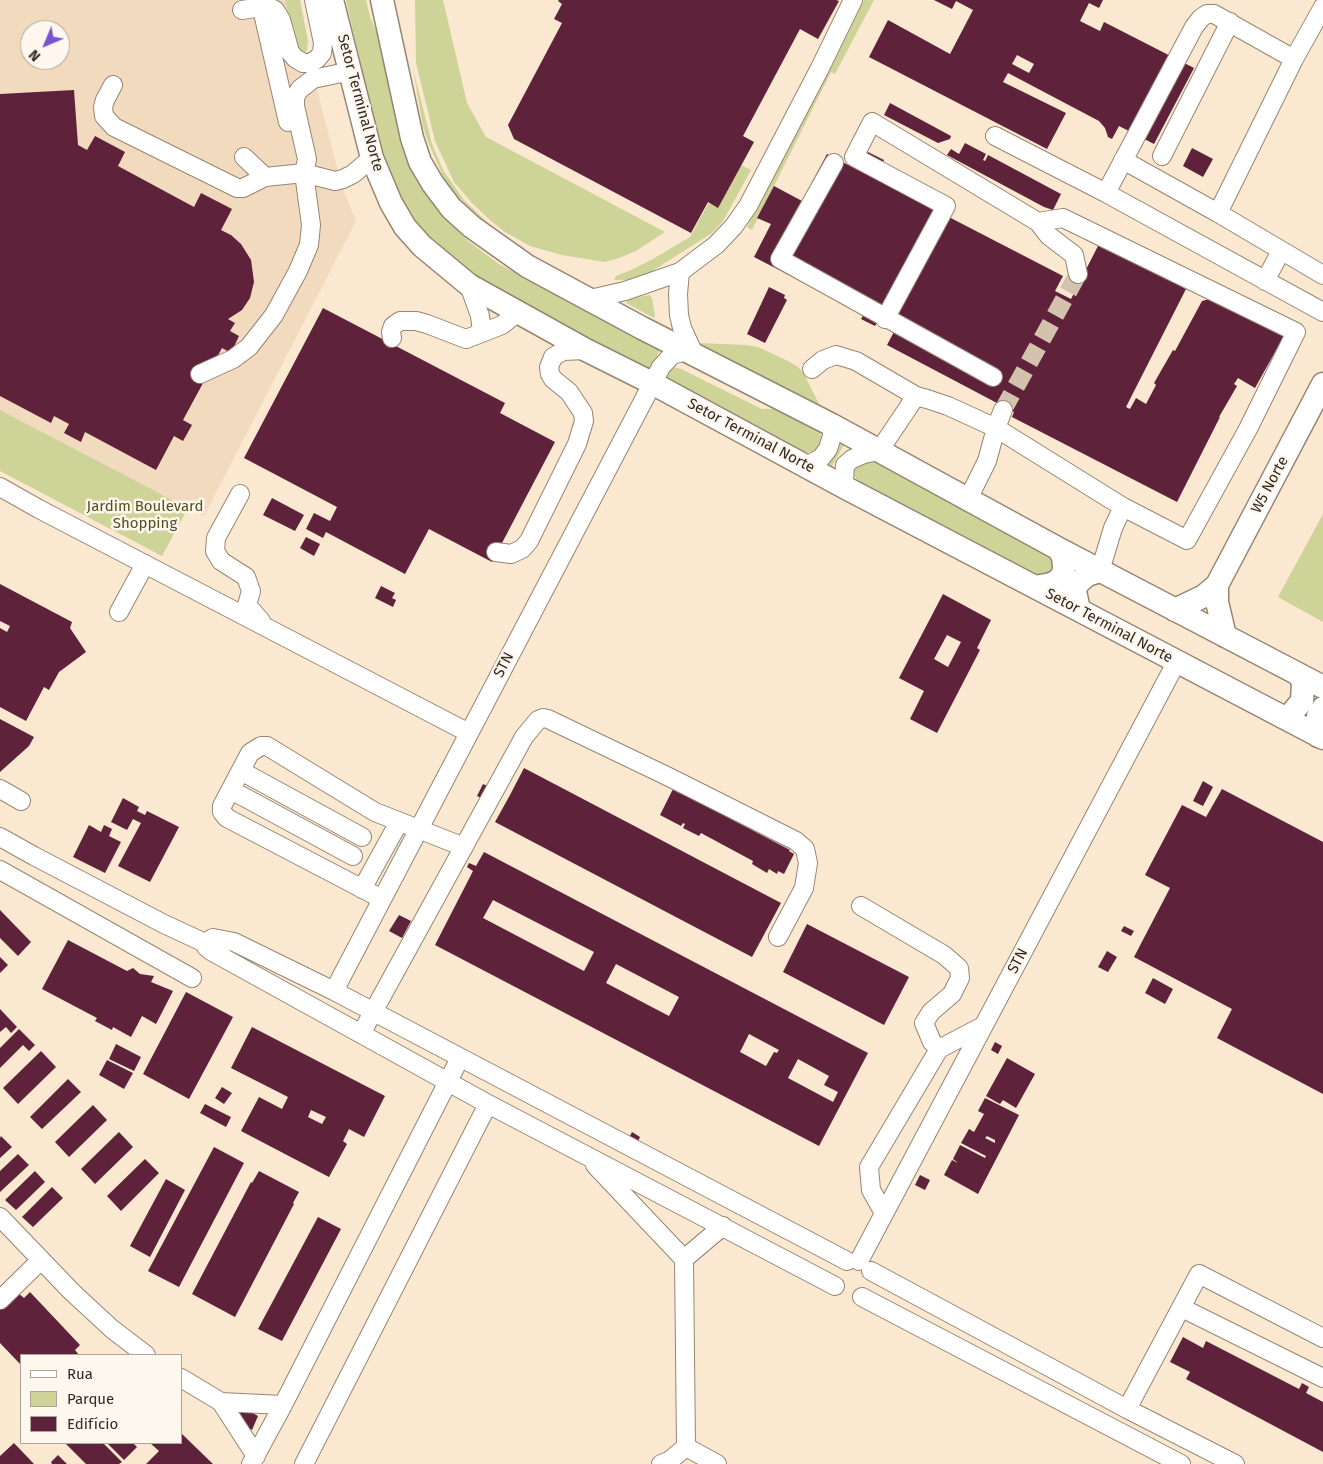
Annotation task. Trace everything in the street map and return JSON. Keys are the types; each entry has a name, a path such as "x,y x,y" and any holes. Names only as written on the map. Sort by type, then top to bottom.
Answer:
{"main road":[{"name":"Setor Terminal Norte","path":"332,0 372,158 391,203 405,227 422,246 469,285 517,313 652,383 846,488 1321,737"},
{"path":"382,0 412,138 420,162 433,184 451,208 472,227 527,266 832,425 1100,571 1323,687"},
{"name":"W5 Norte","path":"1225,636 1217,602 1218,585 1323,384"},
{"path":"1035,587 1058,581 1062,575 1063,557 1059,549"},
{"path":"1079,610 1076,597 1077,584 1087,575 1100,571"},
{"name":"W5 Norte","path":"1175,610 1204,596 1218,585"},
{"path":"1283,717 1291,714 1302,701 1304,684 1300,676"},
{"path":"1321,737 1317,726 1318,716 1323,708"}],"street":[{"path":"242,10 261,3 275,10 281,20 290,52 303,63 310,63 322,53 323,43 314,0"},
{"path":"590,299 625,291 680,272 716,245 734,226 748,206 853,0"},
{"path":"200,374 233,359 249,347 274,314 310,245 311,225 301,174 261,3"},
{"path":"1218,213 1294,59 1322,12"},
{"path":"1106,192 1194,27 1201,18 1207,14 1214,14 1294,59"},
{"path":"1162,156 1230,22"},
{"path":"301,174 307,159 295,97 300,89 313,79 351,71"},
{"path":"113,86 103,107 104,116 114,127 237,188 243,188 265,177 301,174 334,181 343,179 353,174 372,158"},
{"path":"885,319 946,206 854,158 872,122 1038,222 1049,236 1074,256 1078,274"},
{"path":"995,136 1106,192 1323,312"},
{"path":"244,157 265,177"},
{"path":"1123,160 1323,275"},
{"path":"834,163 780,259 994,378"},
{"path":"812,369 823,360 836,355 856,361 916,396 948,406 996,428 1123,507 1187,540 1248,429 1296,332 1063,218 1038,222"},
{"path":"1265,281 1281,252"},
{"path":"680,272 678,315 691,353"},
{"path":"469,285 480,316 482,332"},
{"path":"392,338 393,326 400,321 416,321 466,339 502,325 517,313"},
{"path":"496,552 511,554 522,549 529,541 577,444 584,421 583,413 569,392 553,379 549,367 553,357 563,351 586,350"},
{"name":"STN","path":"334,991 652,383 665,360 672,355 691,353"},
{"path":"846,488 844,481 845,465 852,459 864,454 880,451 916,396"},
{"path":"968,499 986,461 1003,410"},
{"path":"806,466 821,458 828,449 832,436 832,425"},
{"path":"0,487 469,733"},
{"path":"240,494 216,538 215,551 221,561 246,578 251,591 247,606"},
{"path":"1100,571 1113,528 1123,507"},
{"path":"114,610 140,561"},
{"path":"216,601 229,600 247,606 266,627"},
{"name":"STN","path":"859,1265 884,1213 1176,661"},
{"path":"361,1034 524,737 538,720 542,718 548,719 671,778 796,841 805,849 808,863 804,888 778,937"},
{"path":"382,899 227,818 222,812 222,806 250,752 261,746 267,746 376,812 464,847"},
{"path":"241,771 362,837"},
{"path":"0,789 21,801"},
{"path":"231,790 353,856"},
{"path":"342,878 376,812"},
{"path":"362,889 399,822"},
{"path":"0,837 155,920 205,943 206,947 211,951 361,1034 488,1104 835,1286 843,1295 849,1298 862,1297 1181,1464"},
{"path":"0,870 192,978"},
{"path":"861,906 944,955 959,968 960,978 952,994 931,1012 924,1023 932,1042 939,1049"},
{"path":"205,943 213,938 234,942 334,991 859,1265 1127,1409 1235,1464"},
{"path":"884,1213 871,1190 869,1167 939,1049 983,1026"},
{"path":"253,1460 460,1058"},
{"path":"304,1464 488,1104"},
{"path":"587,1156 684,1259 686,1447"},
{"path":"0,1216 41,1260 112,1329 145,1354"},
{"path":"684,1259 723,1226"},
{"path":"0,1300 41,1260"},
{"path":"835,1286 838,1268 859,1265 873,1277 870,1289 862,1297"},
{"path":"1127,1409 1200,1274 1323,1338"},
{"path":"1182,1308 1323,1378"},
{"path":"182,1379 221,1402 283,1405"},
{"path":"221,1402 253,1460"},
{"path":"661,1464 669,1461 686,1447"},
{"path":"686,1447 717,1464"}],"shaded area":[{"path":"0,0 294,0 342,187 356,221 204,516 0,410"}],"green space":[{"path":"285,0 300,0 308,41 305,52 301,52 297,48"},
{"path":"346,0 366,0 370,17 381,42 441,213 468,241 499,264 660,349 650,372 477,279 435,245 418,226 398,195 377,138"},
{"path":"415,0 443,0 467,103 486,137 665,232 636,251 605,262 562,255 530,246 505,232 490,220 454,182 435,141 416,63"},
{"path":"864,0 874,0 835,74 831,72 752,230 747,227"},
{"path":"413,69 432,144 443,170 464,200 490,225 526,249 517,246 483,222 453,192 443,176 428,142 423,126"},
{"path":"732,160 751,170 723,221 712,233 646,275 630,280 614,280 616,276 653,259 690,237"},
{"path":"649,295 652,298 654,318 626,303 629,299"},
{"path":"699,343 758,347 788,361 798,367 804,374 821,408"},
{"path":"669,367 681,369 762,409 775,409 818,431 823,438 821,445 813,452 802,452 662,376"},
{"name":"Jardim Boulevard Shopping","path":"0,410 188,508 162,556 0,471"},
{"path":"840,443 844,445 831,468 827,465"},
{"path":"863,455 1054,556 1052,573 1037,576 859,483 853,474 853,462"},
{"path":"1323,514 1323,622 1278,597"}],"building":[{"path":"559,0 839,1 818,39 800,29 743,136 754,142 718,208 708,202 691,233 514,139 508,125 562,23 554,19 562,4"},
{"path":"934,0 1103,0 1099,8 1089,3 1080,21 1100,31 1104,22 1194,68 1154,144 1119,126 1112,139 1108,137 1105,128 1099,121 1008,73 1003,82 1066,113 1047,149 869,57 888,20 950,54 973,10 956,1 952,9","holes":["1017,55 1034,64 1029,73 1012,64"]},
{"path":"74,90 78,145 87,150 95,136 125,152 118,166 194,207 201,193 232,209 221,230 231,235 241,244 251,260 254,282 250,298 242,310 228,319 235,323 230,331 239,336 231,353 222,348 183,420 192,425 183,441 174,436 156,470 85,432 81,442 64,433 69,424 54,416 51,423 0,396 0,94"},
{"path":"890,103 951,136 950,139 938,143 884,115"},
{"path":"965,143 986,154 983,160 985,161 988,155 1061,194 1053,210 947,155 951,149 959,154"},
{"path":"1192,148 1213,159 1203,177 1183,166"},
{"path":"868,152 884,160 881,167 865,159"},
{"path":"827,154 1063,276 1055,291 1071,299 1099,244 1186,289 1126,407 1130,409 1136,398 1146,404 1156,385 1154,383 1173,350 1175,351 1202,301 1213,298 1285,334 1255,388 1238,378 1234,384 1237,386 1219,417 1177,502 1012,417 1014,412 887,345 895,330 878,321 875,326 861,319 864,314 754,257 771,224 757,218 774,186 802,201"},
{"path":"769,287 785,295 784,298 787,300 765,343 747,334"},
{"path":"323,308 505,403 500,413 555,442 492,562 429,529 405,574 326,532 323,538 306,529 314,513 330,521 337,507 244,458"},
{"path":"272,498 304,515 295,531 263,515"},
{"path":"306,537 320,544 314,556 300,548"},
{"path":"0,584 72,622 70,628 86,652 59,672 49,690 44,687 26,721 0,707 0,628 7,632 10,626 0,621"},
{"path":"381,586 395,593 392,598 396,600 393,607 375,598"},
{"path":"943,594 991,620 977,648 980,650 937,733 910,719 924,691 899,678","holes":["947,635 961,642 948,667 934,659"]},
{"path":"0,719 34,737 29,746 0,772"},
{"path":"524,768 781,903 752,957 495,822"},
{"path":"1203,781 1213,787 1203,806 1193,801"},
{"path":"483,784 491,788 485,800 477,796"},
{"path":"675,785 696,797 695,800 790,850 794,854 784,874 778,871 777,874 769,869 767,873 752,864 753,861 701,833 699,836 683,828 685,824 683,823 681,826 660,815"},
{"path":"1222,789 1323,842 1323,1094 1217,1038 1232,1009 1134,957 1170,888 1145,875 1182,805 1206,817"},
{"path":"123,798 139,807 137,811 145,815 147,811 179,827 150,882 118,866 141,823 133,819 127,830 111,822"},
{"path":"89,825 101,832 104,825 112,829 109,836 121,842 105,873 73,857"},
{"path":"484,852 868,1053 819,1146 435,945 473,871 467,867 469,863 476,866","holes":["493,900 594,952 584,971 483,918","616,964 679,997 669,1016 606,983","749,1034 779,1050 777,1053 774,1052 766,1066 740,1052","798,1059 829,1076 824,1085 838,1092 833,1102 788,1078"]},
{"path":"0,910 31,942 18,956 0,938"},
{"path":"399,915 411,921 402,938 389,931"},
{"path":"807,924 909,977 884,1025 783,972"},
{"path":"1124,926 1134,931 1131,936 1121,931"},
{"path":"68,940 127,971 133,968 140,974 154,976 151,982 173,991 156,1024 142,1016 131,1037 113,1027 112,1030 95,1021 97,1018 42,989"},
{"path":"1107,951 1117,957 1108,972 1098,967"},
{"path":"0,957 8,965 0,973"},
{"path":"1153,978 1173,989 1165,1004 1145,993"},
{"path":"186,992 233,1017 189,1099 143,1074"},
{"path":"0,1009 17,1027 11,1033 6,1027 0,1032"},
{"path":"252,1027 385,1096 364,1137 349,1129 343,1141 347,1144 329,1177 241,1131 259,1097 282,1109 288,1097 231,1068","holes":["311,1110 326,1117 322,1124 308,1117"]},
{"path":"19,1029 35,1045 29,1051 23,1045 0,1068 0,1048"},
{"path":"995,1042 1002,1046 998,1054 991,1050"},
{"path":"116,1044 141,1057 134,1071 109,1059"},
{"path":"41,1051 56,1067 18,1104 3,1088"},
{"path":"1007,1058 1035,1074 1016,1108 1003,1100 1000,1104 986,1096"},
{"path":"107,1060 133,1073 124,1089 99,1075"},
{"path":"68,1079 81,1092 42,1129 30,1117"},
{"path":"222,1087 232,1093 224,1104 215,1098"},
{"path":"985,1098 1019,1115 978,1194 944,1175 952,1160 958,1163 953,1159 960,1145 985,1158 986,1156 961,1143 969,1129 974,1132 984,1114 978,1111","holes":["987,1136 995,1140 995,1143 985,1138"]},
{"path":"205,1104 231,1117 226,1127 200,1113"},
{"path":"93,1105 107,1120 69,1157 55,1142"},
{"path":"119,1132 133,1147 95,1184 81,1169"},
{"path":"632,1132 640,1137 637,1143 629,1138"},
{"path":"1,1136 12,1147 0,1158 0,1138"},
{"path":"214,1147 244,1163 179,1287 148,1271"},
{"path":"18,1154 29,1165 0,1192 0,1171"},
{"path":"145,1159 159,1173 121,1211 107,1196"},
{"path":"35,1171 45,1182 16,1210 5,1200"},
{"path":"259,1171 299,1192 235,1317 192,1294 251,1182"},
{"path":"920,1175 930,1180 925,1190 915,1185"},
{"path":"166,1179 185,1190 150,1257 130,1246"},
{"path":"52,1187 63,1198 33,1227 22,1217"},
{"path":"318,1217 341,1229 282,1341 258,1329"},
{"path":"30,1292 80,1345 75,1350 78,1354 20,1354 20,1364 0,1343 0,1310 18,1293 24,1298"},
{"path":"1183,1337 1203,1348 1206,1341 1299,1389 1302,1383 1309,1387 1306,1393 1323,1402 1323,1452 1186,1379 1190,1372 1170,1362"},
{"path":"242,1407 258,1416 252,1430 234,1420"},
{"path":"182,1434 213,1464 146,1464 159,1451 151,1444 182,1444"},
{"path":"14,1443 34,1464 0,1464 0,1456"},
{"path":"66,1444 104,1444 122,1462 119,1464 86,1464"},
{"path":"108,1444 134,1444 137,1447 124,1460"},
{"path":"58,1455 67,1464 52,1464 51,1462"}],"tunnel":[{"path":"1003,410 1078,274"}]}
